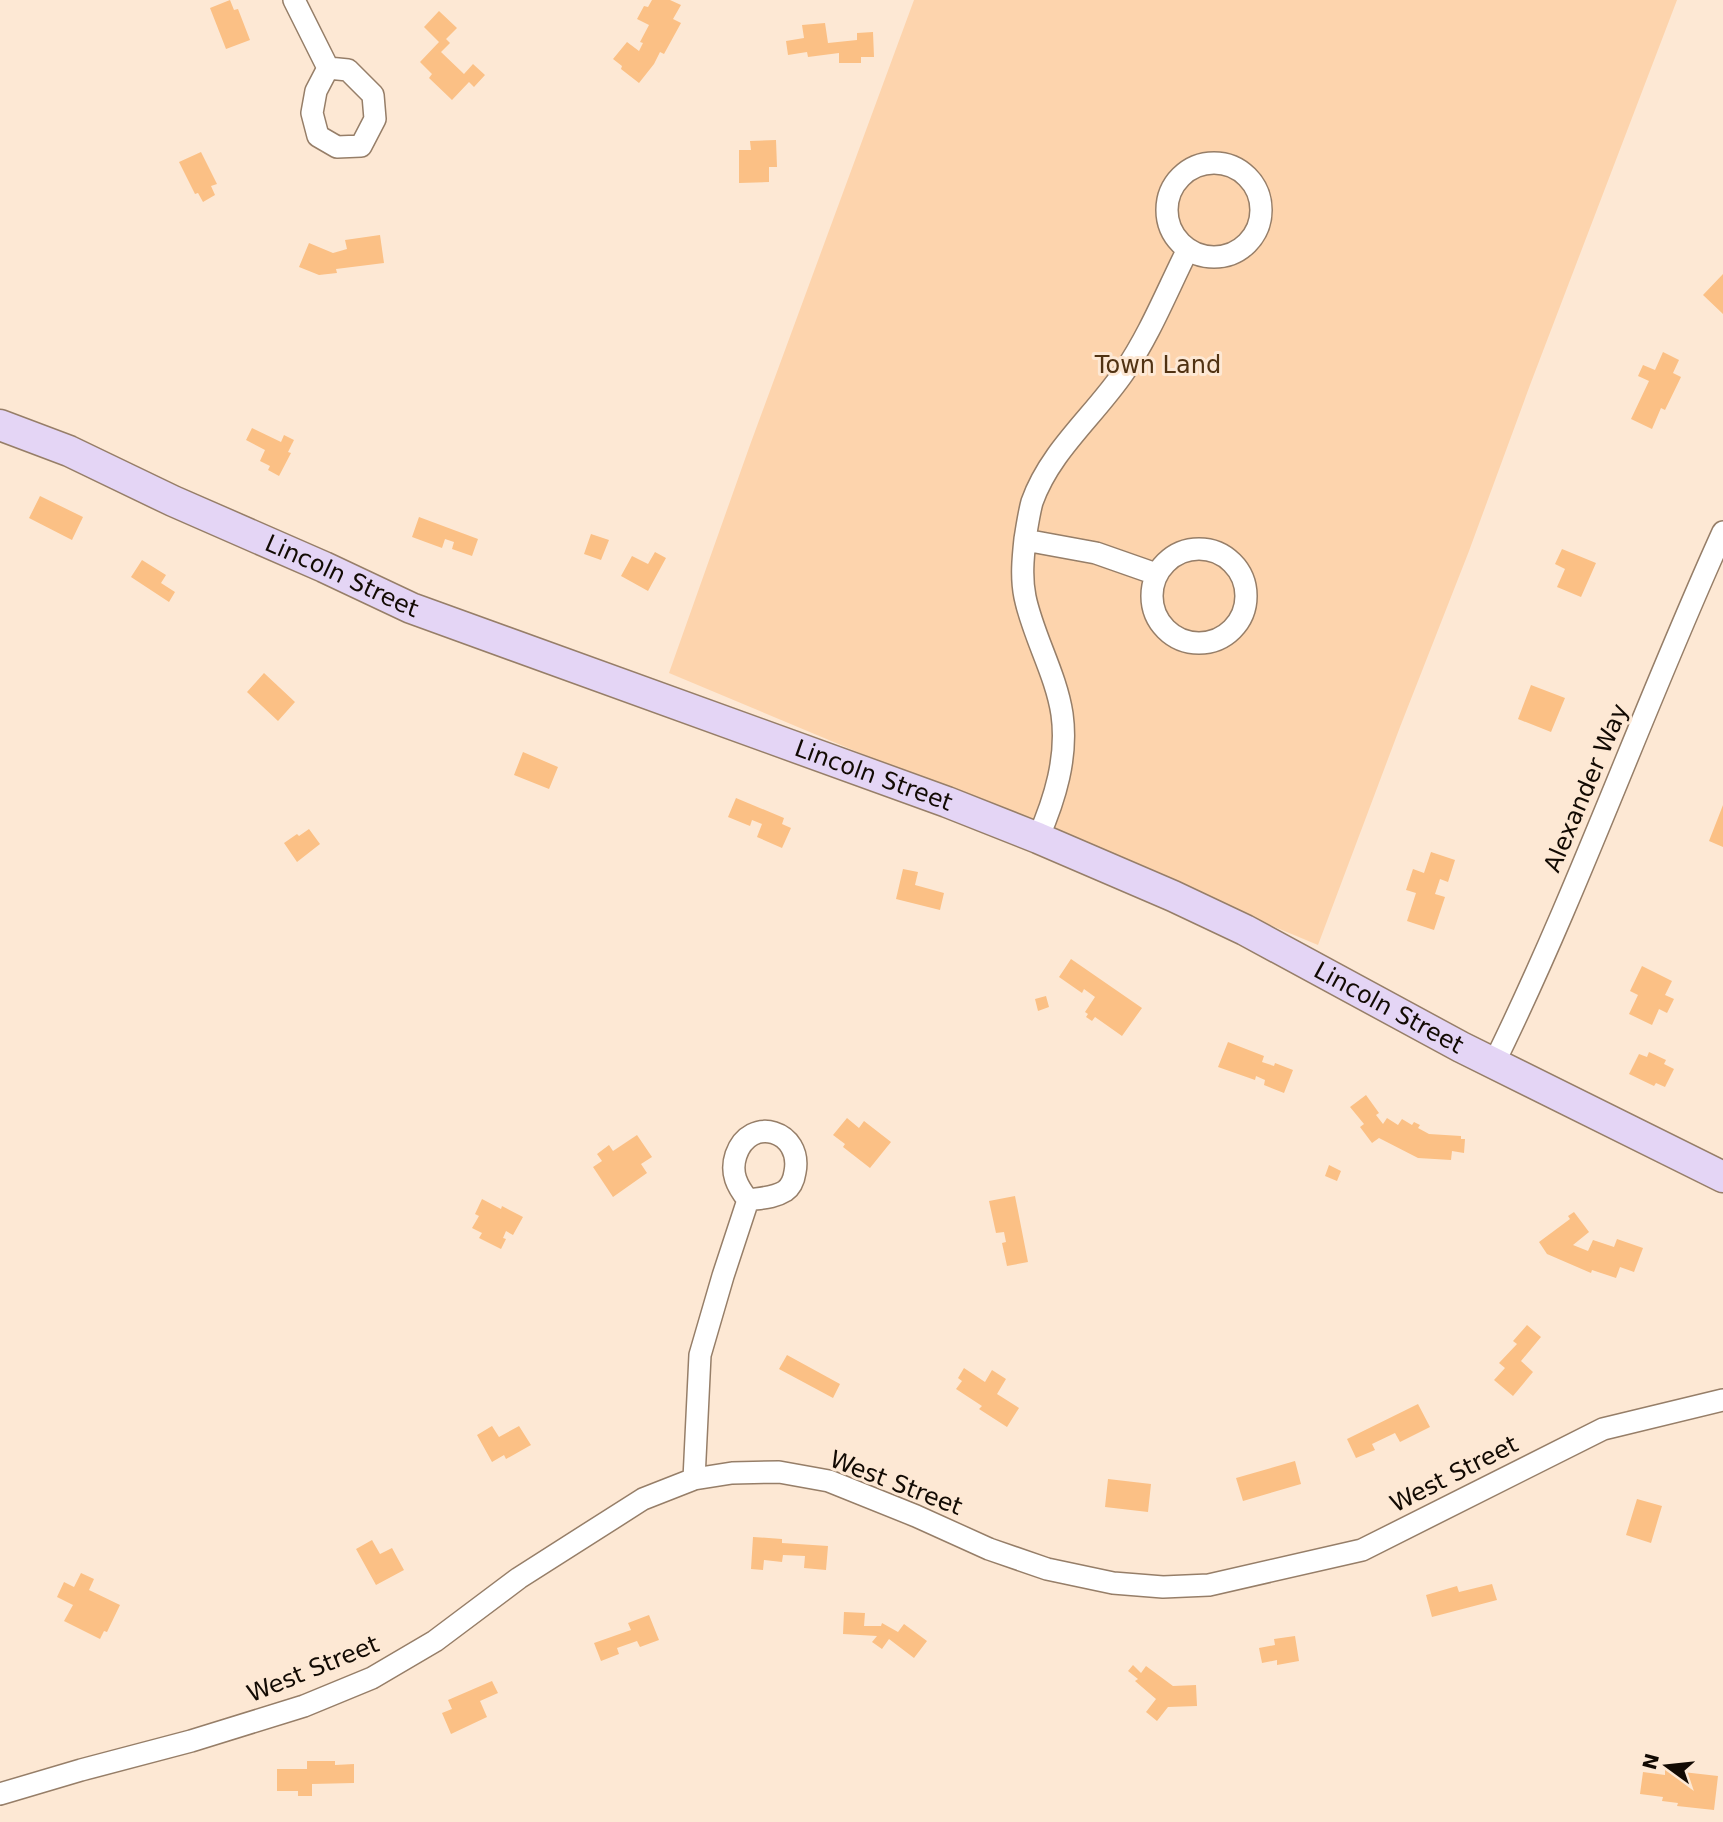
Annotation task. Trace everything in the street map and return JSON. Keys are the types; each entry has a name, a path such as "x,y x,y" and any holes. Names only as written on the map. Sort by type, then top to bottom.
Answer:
{"main road":[{"name":"Lincoln Street","path":"0,425 69,451 411,608 832,759 1038,838 1173,896 1245,930 1450,1041 1723,1177"}],"street":[{"path":"294,0 328,68"},
{"path":"1210,163 1227,164 1241,171 1253,183 1260,197 1258,229 1238,252 1224,257 1209,258 1188,250 1173,234 1167,219 1167,204 1172,189 1188,171 1210,163"},
{"path":"1038,838 1052,806 1063,744 1062,713 1025,598 1022,574 1032,503 1046,473 1065,443 1124,373 1147,335 1188,250"},
{"name":"Alexander Way","path":"1494,1063 1530,988 1691,603 1723,533"},
{"path":"1025,540 1096,553 1156,574"},
{"path":"1195,548 1212,550 1226,556 1238,568 1245,583 1246,599 1242,615 1223,637 1194,643 1179,639 1167,631 1157,619 1152,605 1156,574 1166,561 1180,552 1195,548"},
{"path":"694,1479 700,1355 748,1200"},
{"name":"West Street","path":"0,1794 191,1741 304,1706 372,1678 435,1641 519,1578 643,1499 694,1479 732,1472 779,1472 830,1482 989,1549 1047,1569 1113,1583 1163,1587 1209,1585 1362,1550 1603,1429 1723,1400"}],"green space":[{"name":"Town Land","path":"914,0 1677,0 1318,945 669,673"}],"building":[{"path":"230,0 234,10 238,9 250,40 226,49 210,8"},
{"path":"652,0 670,0 681,5 673,19 681,23 664,54 660,52 639,83 613,59 627,42 639,51 643,43 640,42 649,25 637,19 644,6 648,7"},
{"path":"439,11 457,28 446,39 450,43 441,52 464,74 473,64 485,75 474,87 469,82 452,100 429,78 432,74 420,62 439,42 424,27"},
{"path":"825,23 828,43 857,40 857,33 873,32 874,57 861,57 861,63 839,63 839,53 808,57 807,52 788,55 786,41 804,38 802,25"},
{"path":"776,140 777,167 769,167 769,182 739,183 739,150 751,150 750,141"},
{"path":"201,152 217,184 211,186 215,195 203,202 198,193 195,194 179,162"},
{"path":"380,235 384,263 336,269 337,273 319,275 299,267 309,243 333,253 347,249 345,240"},
{"path":"1723,274 1723,314 1703,295"},
{"path":"1663,352 1679,360 1673,373 1681,377 1665,410 1661,408 1652,429 1631,419 1649,381 1638,376 1643,365 1655,370"},
{"path":"252,428 281,442 284,435 294,440 288,452 291,453 279,476 268,470 270,466 260,461 265,450 246,440"},
{"path":"40,496 83,517 72,540 29,518"},
{"path":"419,517 478,539 472,556 452,549 454,542 445,539 442,548 412,537"},
{"path":"591,534 609,540 601,560 584,554"},
{"path":"1562,549 1596,563 1581,597 1557,587 1565,569 1555,564"},
{"path":"655,552 666,558 648,591 621,576 632,556 648,564"},
{"path":"142,560 166,575 161,583 175,592 169,602 131,577"},
{"path":"264,673 295,702 278,721 247,692"},
{"path":"1531,685 1565,698 1551,732 1518,719"},
{"path":"523,752 558,767 549,789 514,775"},
{"path":"736,798 784,818 782,824 791,828 782,848 757,837 762,824 752,820 750,826 728,817"},
{"path":"1723,805 1723,847 1709,841"},
{"path":"309,829 320,844 297,862 284,843"},
{"path":"1431,852 1455,860 1448,882 1440,879 1435,894 1445,897 1434,930 1407,921 1416,893 1406,890 1413,869 1424,873"},
{"path":"903,869 918,872 915,885 944,893 940,910 896,899"},
{"path":"1071,959 1142,1008 1122,1036 1095,1017 1092,1021 1086,1017 1088,1014 1085,1012 1095,997 1084,989 1082,993 1059,977"},
{"path":"1642,966 1672,981 1665,995 1674,999 1667,1013 1659,1009 1652,1025 1629,1014 1638,995 1630,991"},
{"path":"1046,996 1049,1007 1038,1011 1035,999"},
{"path":"1228,1042 1264,1056 1262,1062 1274,1066 1275,1063 1293,1070 1284,1093 1264,1085 1265,1080 1256,1076 1255,1080 1218,1067"},
{"path":"1649,1052 1666,1060 1664,1064 1674,1069 1665,1087 1656,1083 1654,1086 1629,1074 1639,1054 1647,1057"},
{"path":"1366,1095 1379,1113 1376,1115 1383,1124 1387,1118 1398,1125 1402,1119 1412,1125 1414,1122 1420,1125 1418,1128 1429,1134 1461,1136 1461,1139 1465,1139 1464,1153 1452,1151 1451,1160 1418,1158 1379,1138 1372,1143 1360,1127 1364,1124 1350,1107"},
{"path":"847,1118 859,1128 864,1121 891,1142 870,1168 843,1147 845,1144 833,1135"},
{"path":"637,1135 652,1157 641,1164 647,1173 613,1197 593,1167 602,1161 597,1154 609,1145 613,1151"},
{"path":"1329,1165 1341,1171 1337,1181 1325,1176"},
{"path":"1015,1196 1028,1262 1007,1266 1002,1243 1006,1242 1004,1232 996,1233 989,1201"},
{"path":"482,1199 523,1217 513,1235 506,1231 503,1238 506,1239 501,1249 479,1238 482,1233 472,1228 479,1216 475,1214"},
{"path":"1574,1212 1589,1232 1573,1245 1588,1251 1593,1240 1614,1247 1617,1239 1643,1248 1634,1272 1620,1267 1616,1278 1592,1270 1591,1273 1547,1254 1539,1242 1570,1219 1568,1216"},
{"path":"1527,1325 1541,1337 1521,1361 1533,1372 1513,1396 1494,1380 1505,1368 1499,1363 1517,1344 1513,1341"},
{"path":"787,1355 840,1384 833,1398 779,1369"},
{"path":"964,1368 985,1382 992,1370 1006,1379 997,1394 1019,1408 1007,1427 979,1409 982,1406 956,1389 962,1381 958,1378"},
{"path":"1418,1404 1430,1427 1400,1442 1395,1433 1372,1444 1375,1450 1356,1458 1347,1439"},
{"path":"492,1426 499,1437 519,1426 531,1445 506,1459 504,1455 492,1462 477,1435"},
{"path":"1295,1461 1301,1484 1243,1501 1236,1478"},
{"path":"1108,1479 1151,1484 1148,1512 1105,1507"},
{"path":"1637,1499 1662,1506 1651,1543 1626,1535"},
{"path":"753,1537 782,1539 782,1543 828,1546 826,1570 804,1568 805,1556 783,1555 782,1562 764,1560 763,1570 751,1569"},
{"path":"372,1540 380,1554 392,1548 404,1570 376,1585 356,1549"},
{"path":"81,1573 94,1579 89,1590 120,1605 107,1632 104,1631 100,1639 64,1621 73,1605 57,1597 64,1582 74,1587"},
{"path":"1492,1584 1497,1600 1432,1617 1426,1595 1457,1586 1459,1592"},
{"path":"844,1612 865,1613 864,1626 881,1626 882,1623 898,1632 904,1624 927,1641 914,1658 889,1639 882,1649 872,1642 877,1636 843,1634"},
{"path":"649,1615 659,1640 640,1647 637,1641 617,1648 619,1654 601,1661 594,1643 631,1630 628,1623"},
{"path":"1295,1636 1299,1661 1277,1665 1277,1660 1262,1663 1259,1648 1275,1645 1274,1639"},
{"path":"1133,1665 1141,1673 1146,1666 1173,1686 1196,1685 1197,1706 1168,1707 1157,1721 1146,1712 1156,1699 1135,1681 1138,1679 1128,1671"},
{"path":"492,1681 498,1693 480,1701 487,1717 451,1734 442,1713 452,1709 448,1700"},
{"path":"307,1761 335,1761 335,1765 354,1764 354,1783 312,1784 312,1796 298,1796 298,1791 277,1791 277,1769 307,1769"},
{"path":"1665,1770 1718,1776 1714,1810 1677,1806 1678,1803 1662,1801 1663,1797 1640,1794 1643,1772 1665,1775"}]}
